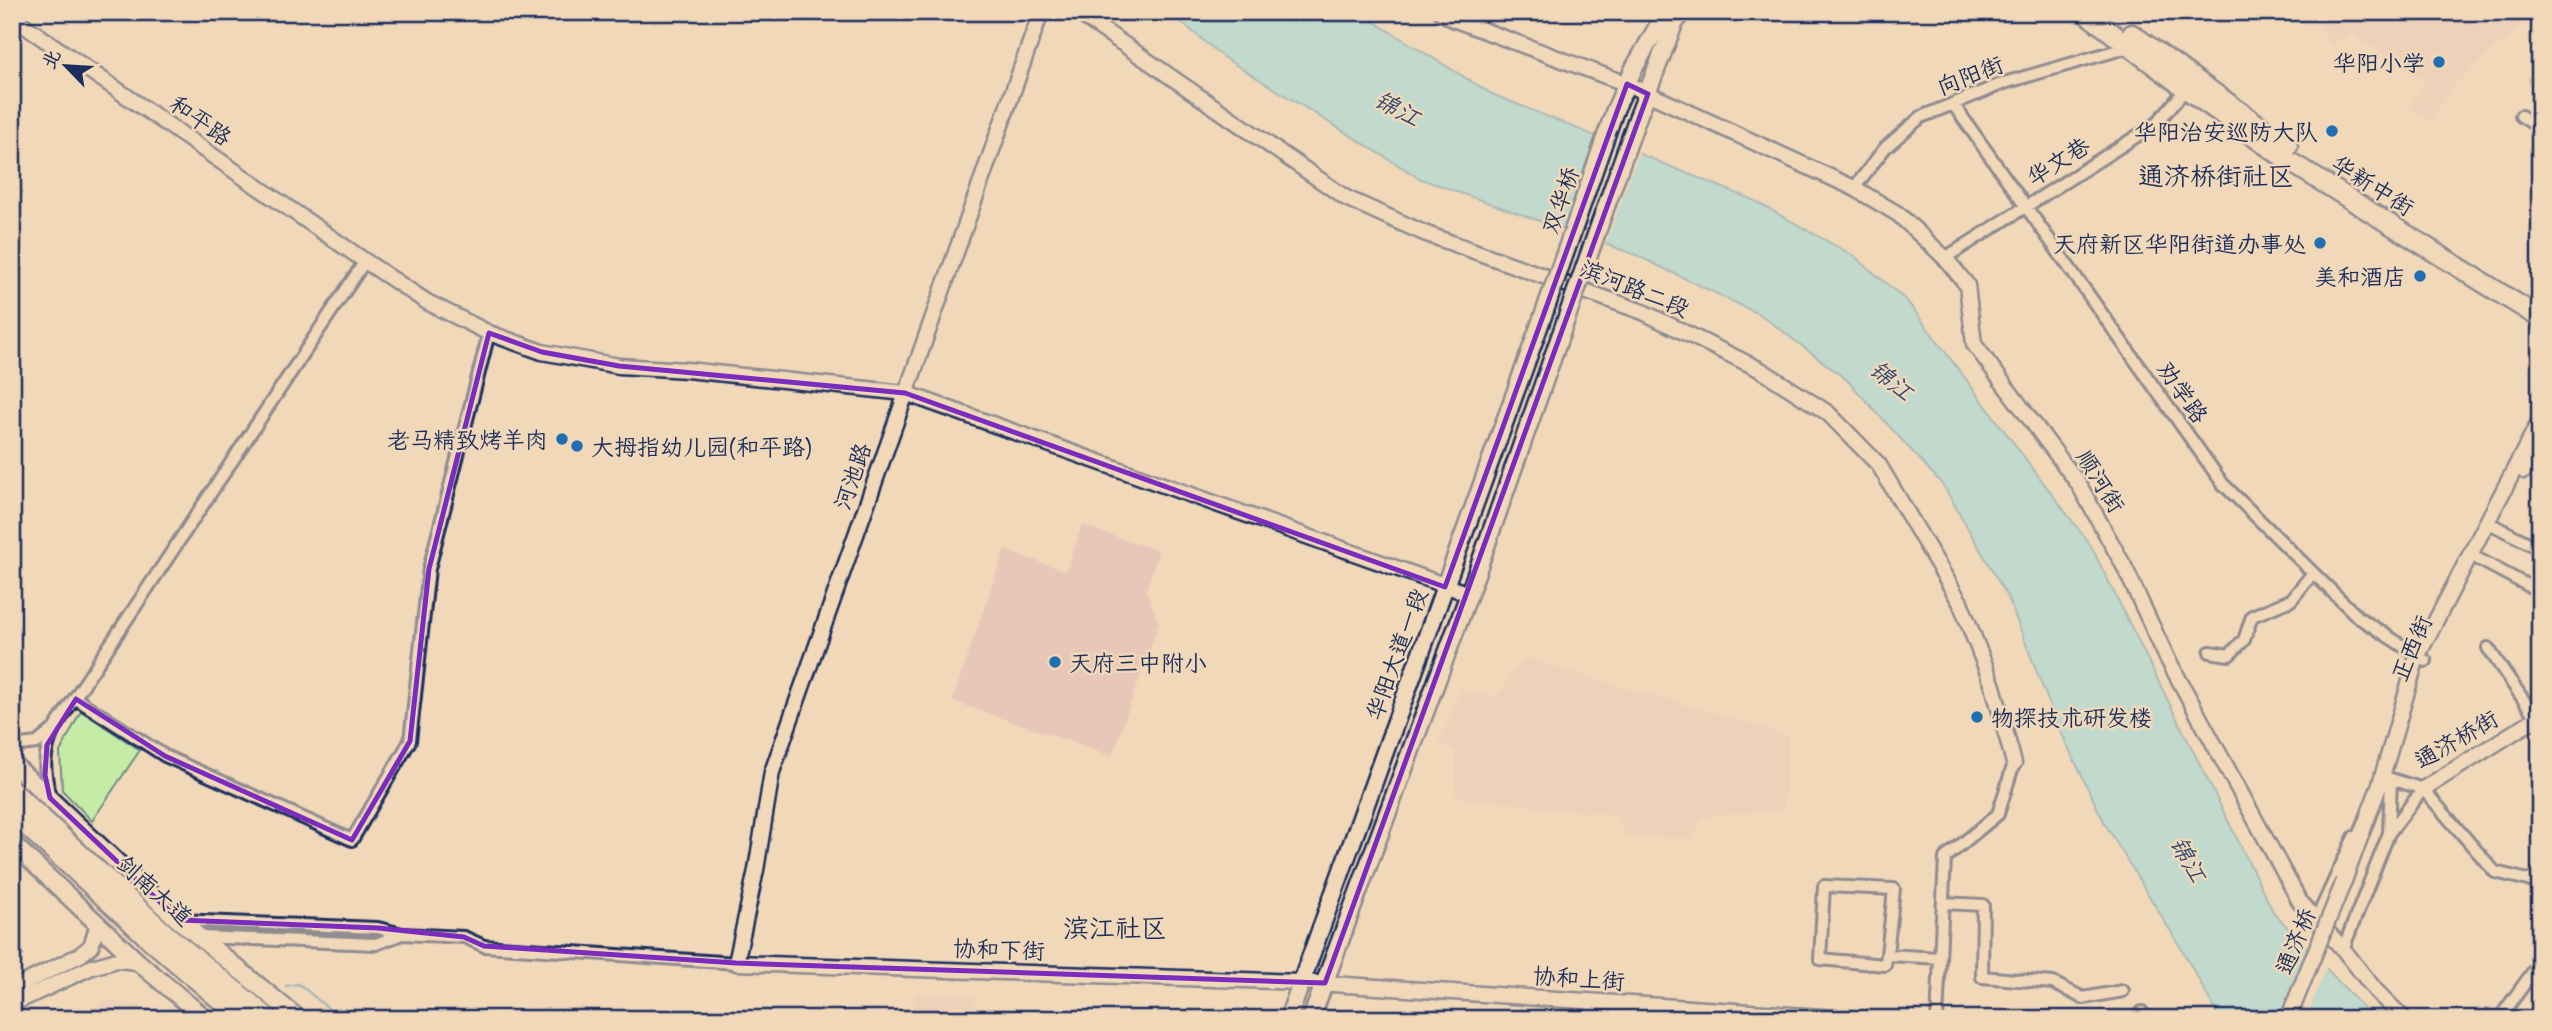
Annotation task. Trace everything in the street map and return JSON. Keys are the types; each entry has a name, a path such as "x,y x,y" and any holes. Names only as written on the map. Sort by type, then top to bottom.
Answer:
{"highway":[{"name":"剑南大道","path":"12,791 164,933 270,1019"},
{"name":"剑南大道","path":"12,812 150,939 243,1019"}],"main road":[{"name":"双华桥","path":"1547,305 1615,110 1666,12"},
{"name":"华阳大道一段","path":"1311,1019 1469,594 1637,119 1674,24 1682,12"},
{"name":"华新中街","path":"2084,12 2284,158 2540,318"},
{"name":"华新中街","path":"2103,12 2290,147 2540,305"},
{"name":"华阳大道一段","path":"1288,1019 1547,305"},
{"path":"12,763 179,920 299,1019"},
{"path":"12,843 138,962 206,1019"}],"street":[{"name":"河池路","path":"736,963 756,870 772,772 1041,12"},
{"name":"滨河路二段","path":"1077,12 1346,198 1424,233 1643,312 1761,370 1828,413 1879,465 1960,602 1993,686 2014,763"},
{"name":"顺河街","path":"1441,12 1453,19 1627,84 1854,188 1898,214 1945,258 1967,285 1974,344 2078,482 2124,566 2166,656 2300,902 2343,949 2376,991 2404,1019"},
{"name":"和平路","path":"12,17 365,261 428,302 489,333 541,352 619,366 687,370 905,393 1469,594"},
{"name":"向阳街","path":"1854,188 1885,148 1921,117 2004,83 2129,47"},
{"name":"华文巷","path":"1945,258 2156,124 2186,89"},
{"name":"劝学路","path":"1953,104 2223,484 2358,617 2421,659"},
{"path":"2521,116 2540,128"},
{"path":"50,798 44,761 54,729 365,261"},
{"path":"76,699 165,756 352,840 410,741 429,569 489,333"},
{"path":"2348,883 2386,782 2421,659 2540,420"},
{"name":"正西街","path":"2421,659 2540,442"},
{"path":"2496,526 2538,548 2540,544"},
{"path":"2478,559 2540,592"},
{"path":"2210,652 2229,655 2244,640 2252,616 2291,600 2314,573"},
{"path":"2488,648 2538,717"},
{"name":"通济桥街","path":"2386,782 2423,789 2538,717"},
{"path":"12,746 37,743 54,729"},
{"path":"1937,1019 1945,858 1998,814 2014,763"},
{"path":"2316,920 2386,782"},
{"path":"2386,782 2389,833"},
{"path":"2343,949 2389,833 2423,789 2495,872 2535,882 2540,871"},
{"name":"通济桥","path":"2288,1019 2348,883"},
{"name":"通济桥","path":"2298,1019 2348,883"},
{"path":"1824,886 1894,889 1887,955 1885,965 1820,959 1824,886"},
{"path":"1943,903 1983,905 1982,977 2053,983 2084,998 2123,991"},
{"path":"179,920 378,928 402,934 464,937 484,946 736,963"},
{"path":"12,989 80,955 91,946 98,924"},
{"path":"199,937 376,944 402,934"},
{"path":"1887,955 1940,958"},
{"path":"12,1004 92,967 117,960 138,962"},
{"path":"2499,1019 2540,962"},
{"name":"协和下街","path":"736,963 1302,982"},
{"name":"协和上街","path":"1302,982 1853,1019"},
{"path":"1591,1019 1593,1001"}],"highlighted area":[{"path":"1627,84 1648,94 1325,983 736,963 484,946 464,937 378,928 179,920 50,798 45,775 47,745 76,699 165,756 352,840 410,741 429,569 489,333 542,352 619,366 905,393 1445,587"}],"shaded area":[{"name":"华阳小学","path":"2309,12 2523,12 2528,19 2450,89 2432,122 2410,108 2425,80 2350,33 2332,45"},
{"name":"天府三中附小","path":"1082,525 1159,551 1146,591 1159,623 1112,756 952,701 1004,550 1066,571"},
{"path":"1524,658 1788,735 1784,809 1701,817 1694,839 1627,835 1613,815 1456,797 1455,750 1439,744 1462,690 1497,696"},
{"path":"917,993 977,997 971,1019 911,1019"},
{"path":"108,1000 189,1017 191,1019 68,1019"}],"green space":[{"path":"81,711 140,750 92,821 62,790 60,752"}],"water":[{"name":"锦江","path":"1169,12 1358,12 1492,94 1753,200 1854,256 1907,301 2091,546 2274,913 2374,1019 2220,1019 2184,953 2105,824 2058,726 2008,598 1943,485 1847,380 1761,315 1636,255 1421,179 1223,57"}],"pier":[{"path":"1598,133 1640,150 1604,248 1561,232"},
{"path":"2310,948 2327,966 2306,1019 2281,1019"}],"waterway":[{"path":"12,951 24,955"},
{"path":"286,986 299,984 341,1019"}],"place":[{"name":"华阳小学","path":"2439,62"},
{"name":"华阳治安巡防大队","path":"2332,131"},
{"name":"天府新区华阳街道办事处","path":"2320,243"},
{"name":"美和酒店","path":"2420,276"},
{"name":"老马精致烤羊肉","path":"562,439"},
{"name":"大拇指幼儿园(和平路)","path":"577,446"},
{"name":"天府三中附小","path":"1055,662"},
{"name":"物探技术研发楼","path":"1977,717"}],"district":[{"name":"通济桥街社区","path":"2216,175"},
{"name":"滨江社区","path":"1115,927"}]}
